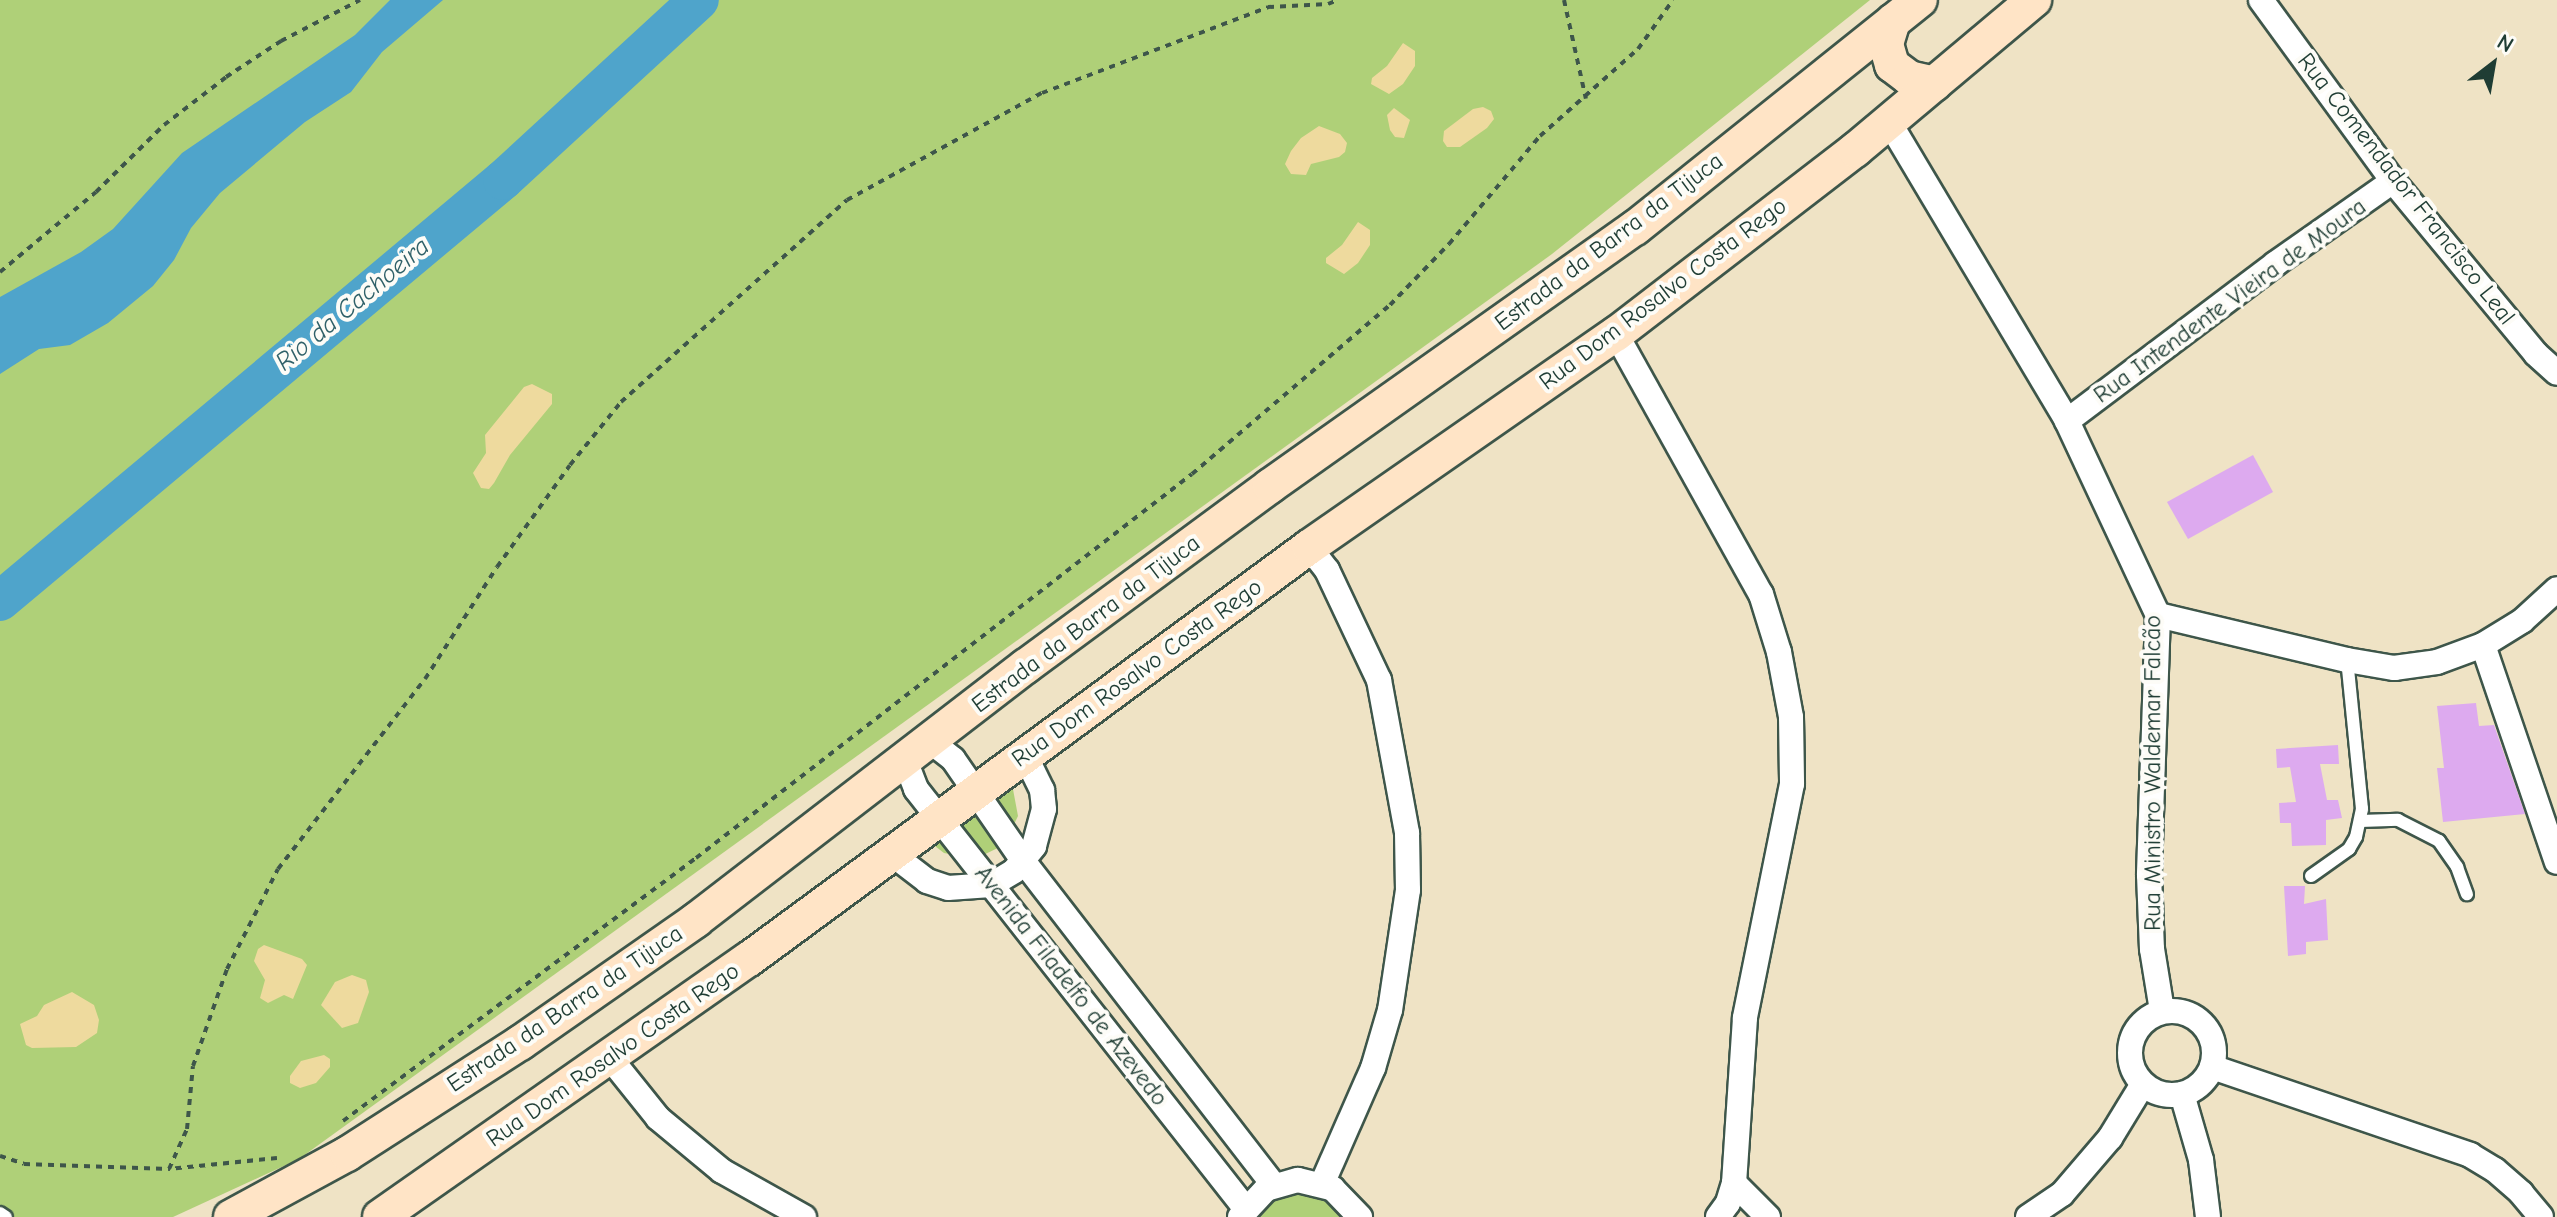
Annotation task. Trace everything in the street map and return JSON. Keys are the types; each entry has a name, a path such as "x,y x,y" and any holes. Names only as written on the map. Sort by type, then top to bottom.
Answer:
{"main road":[{"name":"Estrada da Barra da Tijuca","path":"231,1217 347,1154 520,1043 696,920 1270,486 1635,228 1920,0"},
{"path":"1889,122 2034,0"},
{"path":"1893,21 1886,44 1892,65 1909,78 1934,84"},
{"name":"Rua Dom Rosalvo Costa Rego","path":"380,1217 610,1058 1309,547 1616,334 1889,122"}],"street":[{"name":"Rua Comendador Francisco Leal","path":"2261,0 2393,181 2536,354 2557,373"},
{"name":"Rua Ministro Waldemar Falcão","path":"1889,122 2067,421 2158,615 2149,875 2152,949 2162,1011"},
{"name":"Rua Intendente Vieira de Moura","path":"2067,421 2275,264 2393,181"},
{"path":"1616,334 1761,594 1779,652 1791,717 1792,784 1745,1018 1734,1183 1728,1203 1718,1217"},
{"path":"1309,547 1327,570 1379,680 1407,833 1408,890 1390,1010 1373,1068 1322,1184"},
{"path":"2158,615 2347,660 2394,668 2437,662 2483,645 2522,621 2557,589"},
{"path":"2483,645 2557,862"},
{"name":"Avenida Filadelfo de Azevedo","path":"1242,1213 912,782 917,751 953,759 974,794 1024,862 1274,1185"},
{"path":"892,854 927,881 948,888 991,885 1024,862 1038,837 1044,809 1042,790 1025,755"},
{"path":"2162,1011 2187,1013 2207,1029 2213,1041 2212,1067 2195,1089 2182,1094 2154,1092 2143,1084 2130,1061 2132,1035 2150,1016 2162,1011"},
{"path":"610,1058 658,1118 722,1171 804,1217"},
{"path":"2212,1067 2470,1155 2495,1170 2521,1193 2541,1217"},
{"path":"2028,1217 2062,1194 2110,1138 2143,1084"},
{"path":"2182,1094 2201,1160 2208,1217"},
{"path":"1242,1213 1258,1195 1274,1185 1298,1180 1322,1184 1343,1196 1360,1217"},
{"path":"1734,1183 1768,1217"}],"lane":[{"path":"2311,876 2349,849 2356,837 2362,809 2347,660"},
{"path":"2360,821 2398,820 2439,841 2457,867 2467,894"},
{"path":"0,1213 6,1217"}],"path":[{"path":"0,272 96,192 164,125 226,77 281,41 360,0"},
{"path":"169,1169 187,1129 193,1066 227,969 278,869 425,679 506,554 621,402 847,200 1057,88 1268,7 1328,4 1338,0"},
{"path":"1564,0 1586,99"},
{"path":"336,1126 696,858 1192,474 1390,305 1449,244 1540,136 1586,99 1638,49 1673,0"},
{"path":"0,1156 24,1164 169,1169 267,1161 289,1154"}],"green space":[{"path":"0,0 1870,0 1552,254 299,1159 173,1217 0,1217"},
{"path":"1012,784 1018,816 1004,845 975,859 944,853 931,843"},
{"path":"1297,1191 1326,1195 1350,1217 1255,1217 1270,1201"}],"sand":[{"path":"1403,43 1415,51 1415,66 1403,84 1389,94 1371,84 1372,78 1387,66"},
{"path":"1483,107 1491,111 1494,119 1487,128 1460,147 1447,147 1443,141 1444,131 1473,109"},
{"path":"1394,108 1410,120 1404,138 1395,137 1390,130 1387,115"},
{"path":"1319,126 1340,134 1347,143 1345,152 1339,157 1311,164 1306,175 1291,174 1285,164 1291,151 1301,138"},
{"path":"1358,222 1370,230 1370,245 1358,263 1344,274 1326,263 1326,258 1342,245"},
{"path":"532,384 552,394 552,404 510,455 489,489 481,488 473,473 486,453 485,435 524,387"},
{"path":"264,945 302,959 307,965 293,999 284,995 268,1003 260,998 265,980 254,961 258,949"},
{"path":"352,975 366,980 369,992 358,1023 342,1028 321,1005 335,982"},
{"path":"72,992 94,1005 99,1020 97,1033 76,1047 32,1048 26,1045 20,1024 37,1016 44,1005"},
{"path":"324,1055 330,1059 330,1067 316,1083 300,1088 290,1083 290,1076 301,1061"}],"water":[{"path":"390,0 443,0 382,52 351,92 305,122 220,193 191,228 174,260 153,286 108,323 70,345 39,349 0,374 0,297 81,252 113,229 182,153 355,35"}],"building":[{"path":"2253,455 2273,492 2188,539 2167,502"},
{"path":"2476,703 2479,726 2494,725 2525,814 2443,822 2437,768 2444,768 2437,706"},
{"path":"2338,745 2339,764 2320,764 2327,800 2338,800 2342,818 2326,820 2326,845 2292,846 2291,823 2280,823 2279,803 2296,802 2290,767 2277,768 2276,749"},
{"path":"2284,886 2305,886 2304,904 2326,899 2328,940 2306,942 2306,954 2288,956"}],"waterway":[{"name":"Rio da Cachoeira","path":"0,601 503,180 699,0"}]}
